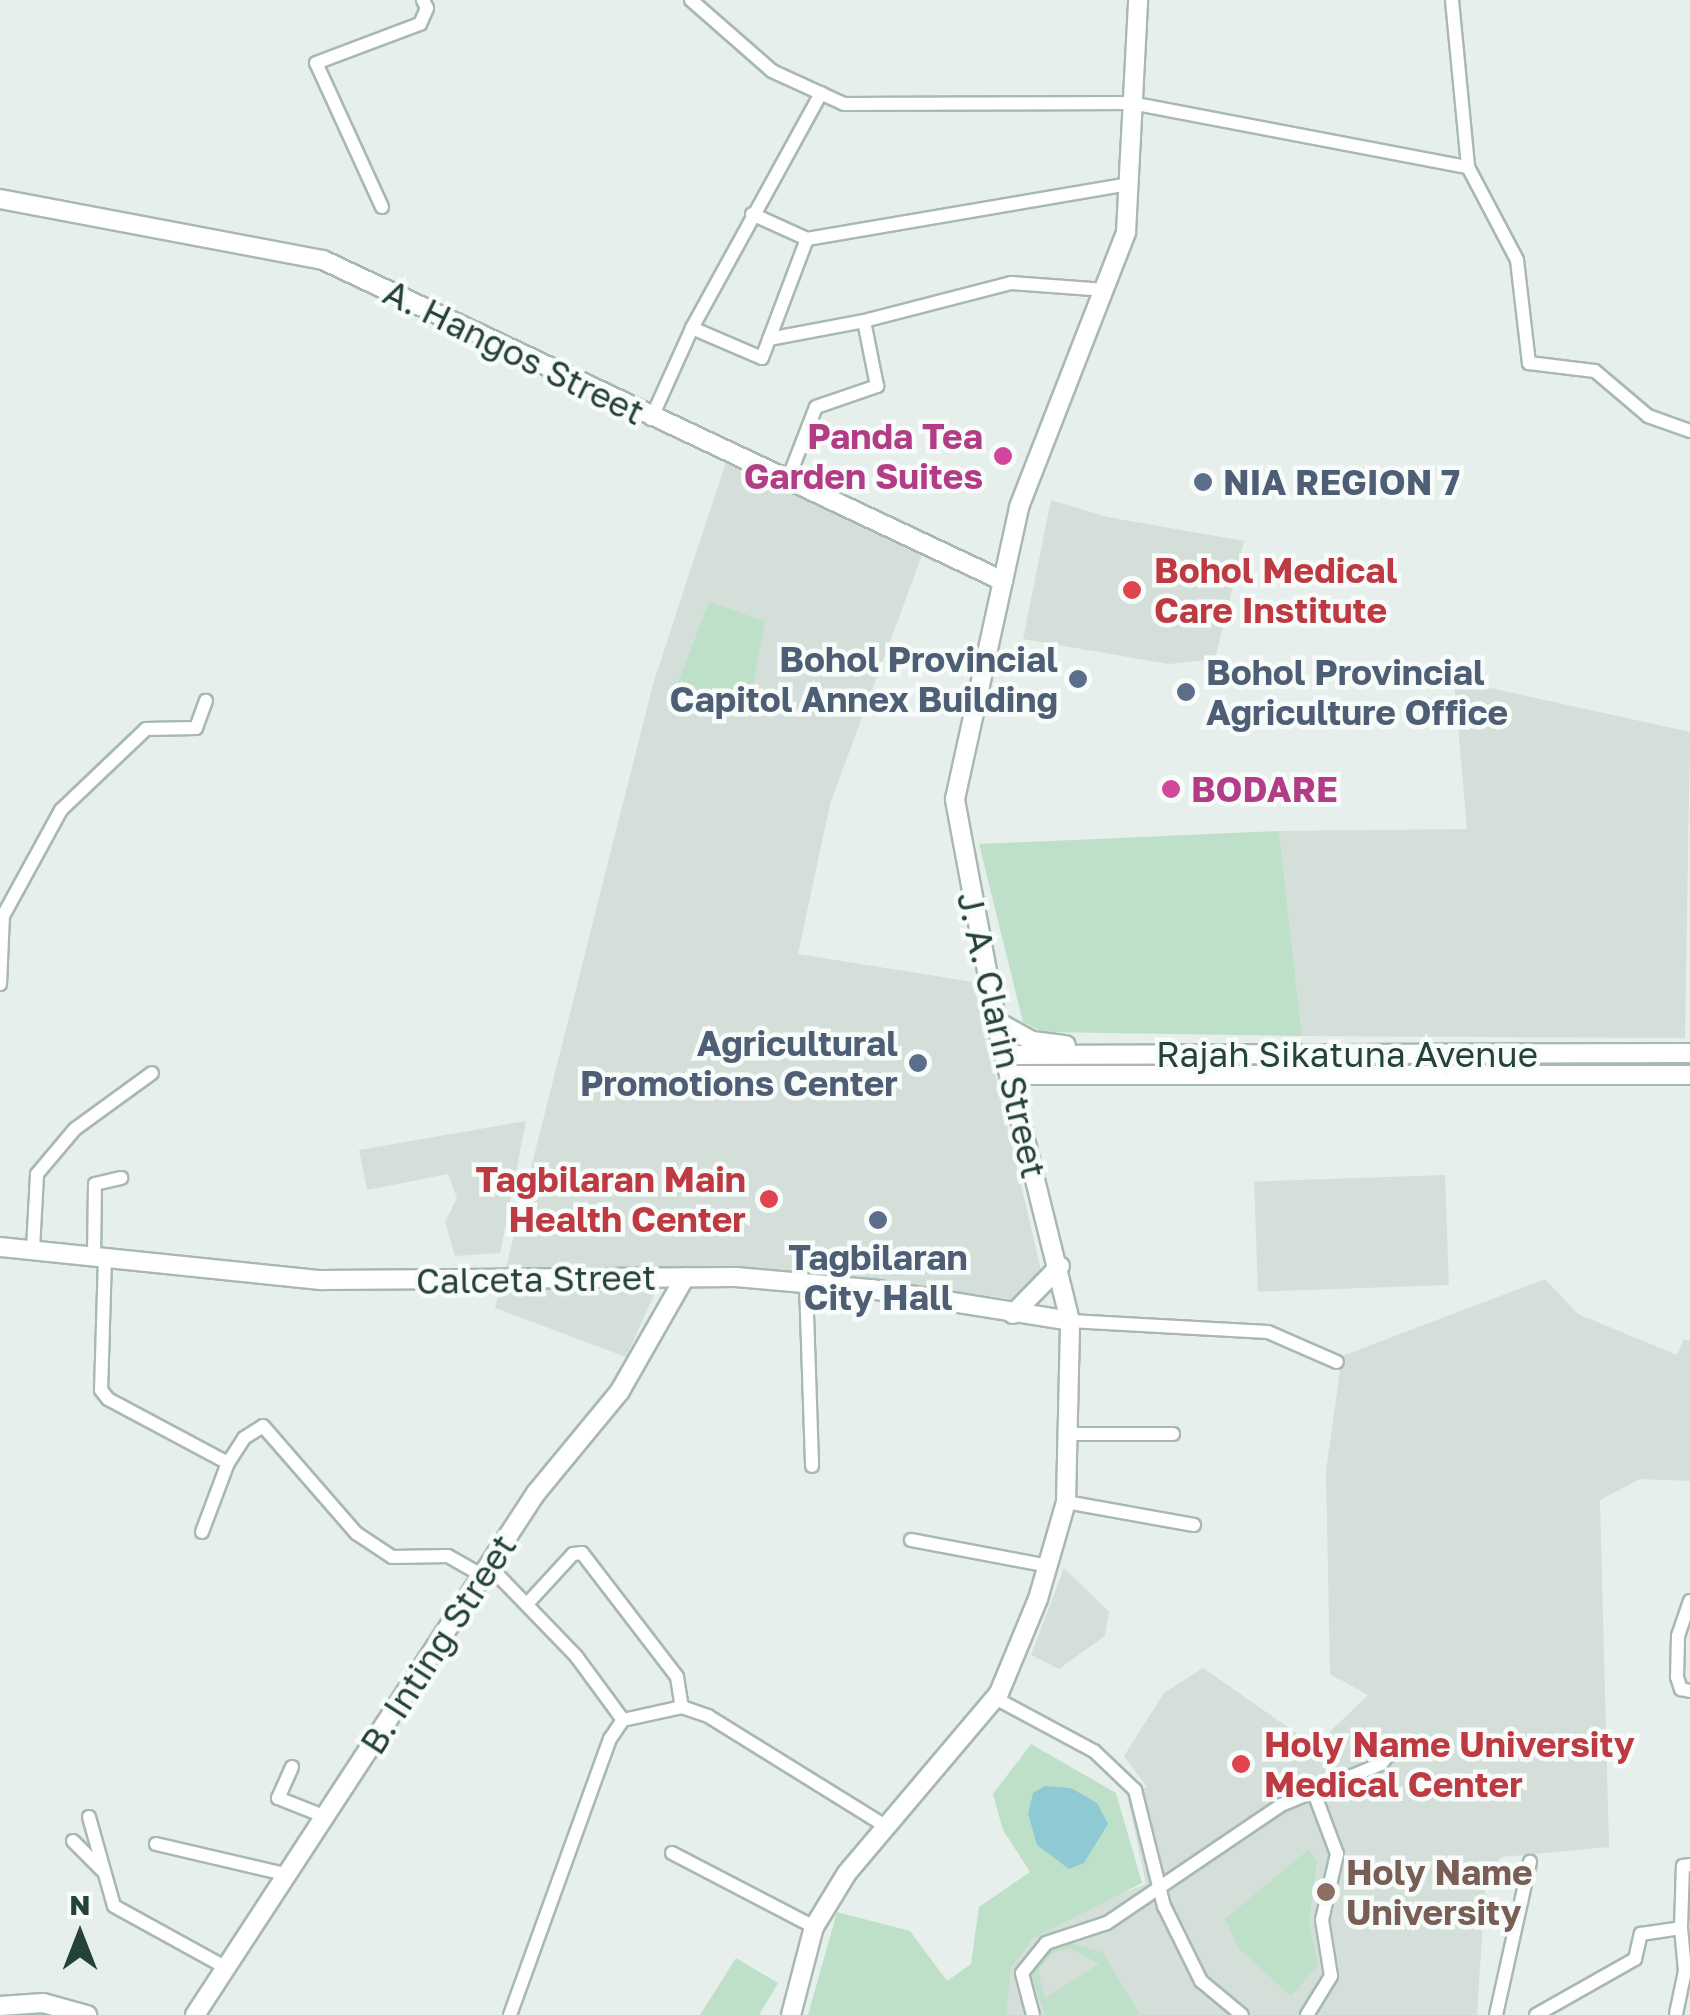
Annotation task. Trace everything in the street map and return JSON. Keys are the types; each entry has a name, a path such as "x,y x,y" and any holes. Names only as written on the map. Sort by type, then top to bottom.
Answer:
{"main road":[{"name":"J. A. Clarin Street","path":"791,2015 814,1927 884,1825 995,1698 1048,1566 1066,1502 1070,1322 1060,1266 996,1021 955,810 1002,582 1040,442 1106,290 1126,232 1138,0"},
{"name":"A. Hangos Street","path":"0,199 301,252 1002,582"},
{"path":"996,1021 1032,1041 1070,1045 1089,1055"},
{"name":"Rajah Sikatuna Avenue","path":"1005,1055 1690,1052"},
{"path":"1294,1054 1296,1074"},
{"path":"1011,1075 1690,1076"},
{"name":"Calceta Street","path":"0,1247 321,1280 686,1277 806,1283 1070,1322"},
{"path":"1013,1314 1060,1266"},
{"name":"B. Inting Street","path":"195,2015 536,1494 620,1391 686,1277"},
{"path":"0,2006 43,2003 87,2015"}],"street":[{"path":"382,207 316,63 420,24 427,8 423,0"},
{"path":"691,0 772,70 844,104 1131,103 1468,167"},
{"path":"1455,2 1468,167 1517,260 1529,363 1594,372 1648,416 1690,431"},
{"path":"651,419 692,328 821,93"},
{"path":"752,214 807,239 1128,184"},
{"path":"692,328 762,358 807,239"},
{"path":"769,338 864,320 1011,284 1106,290"},
{"path":"787,482 816,407 877,386 864,320"},
{"path":"0,984 3,916 61,810 146,729 196,728 206,701"},
{"path":"33,1249 33,1190 46,1162 75,1129 152,1072"},
{"path":"120,1178 95,1184 101,1390 118,1407 228,1463"},
{"path":"806,1283 812,1466"},
{"path":"1070,1322 1268,1332 1337,1362"},
{"path":"202,1532 228,1463 244,1438 263,1426 356,1533 392,1557 448,1556 486,1572 526,1604 624,1720"},
{"path":"1070,1434 1173,1434"},
{"path":"1066,1502 1194,1525"},
{"path":"912,1540 1048,1566"},
{"path":"526,1604 572,1554 582,1553 677,1677 682,1707"},
{"path":"1690,1601 1678,1636 1677,1678 1681,1690 1690,1691"},
{"path":"995,1698 1094,1751 1135,1790 1158,1894 1201,1981 1242,2015"},
{"path":"510,2015 610,1739 624,1720 682,1707 734,1731 884,1825"},
{"path":"1033,2015 1022,1973 1031,1956 1158,1894 1236,1834 1314,1790 1380,1764 1397,1744"},
{"path":"292,1768 278,1798 326,1817"},
{"path":"1307,2015 1331,1976 1322,1920 1337,1854 1314,1790"},
{"path":"90,1817 110,1898 123,1913 227,1968"},
{"path":"95,1842 70,1840 104,1871"},
{"path":"156,1844 290,1875"},
{"path":"672,1853 814,1927"},
{"path":"1496,2015 1530,1862"},
{"path":"1676,2014 1684,1971 1683,1866 1690,1864"},
{"path":"1536,2015 1635,1959 1641,1934 1682,1928"}],"shaded area":[{"path":"726,462 922,555 830,804 798,954 973,982 1043,1278 1023,1300 751,1268 506,1267 653,684"},
{"name":"Bohol Medical Care Institute","path":"1051,500 1107,517 1244,541 1215,659 1169,664 1023,639"},
{"path":"1454,680 1690,732 1685,1038 1302,1036 1279,831 1467,829"},
{"path":"526,1121 500,1253 455,1256 445,1222 457,1198 448,1174 367,1190 359,1150"},
{"path":"1445,1175 1449,1285 1258,1292 1254,1182"},
{"name":"Holy Name University","path":"1545,1279 1578,1314 1677,1355 1684,1339 1690,1341 1690,1481 1640,1479 1600,1500 1609,1847 1502,1857 1486,1873 1477,2015 985,2015 1025,1929 1146,1884 1127,1795 1147,1787 1124,1756 1164,1693 1203,1668 1315,1746 1368,1695 1330,1674 1326,1471 1342,1356"},
{"path":"501,1286 655,1293 626,1357 495,1308"},
{"path":"1064,1568 1109,1612 1105,1636 1059,1669 1031,1655"}],"green space":[{"path":"709,602 765,621 750,703 677,685"},
{"path":"1279,831 1302,1036 1043,1032 1023,1022 979,844"},
{"path":"1031,1744 1116,1793 1142,1883 1033,1938 1011,1968 1006,2015 808,2015 837,1912 910,1931 947,1981 971,1964 979,1907 1030,1872 1003,1830 993,1794"},
{"path":"1308,1850 1317,1860 1309,1921 1318,1966 1291,1996 1239,1949 1225,1919"},
{"path":"1064,1941 1102,1952 1140,2015 1045,2015 1030,1971 1048,1946","holes":["1070,1948 1099,1964 1045,1998 1038,1970 1054,1952"]},
{"path":"736,1958 778,1983 759,2015 700,2015"}],"water":[{"path":"1045,1786 1071,1788 1097,1803 1108,1824 1084,1863 1069,1869 1037,1845 1028,1814 1033,1793"}],"place":[{"name":"Panda Tea Garden Suites","path":"1003,456"},
{"name":"NIA REGION 7","path":"1203,482"},
{"name":"Bohol Medical Care Institute","path":"1132,590"},
{"name":"Bohol Provincial Capitol Annex Building","path":"1078,679"},
{"name":"Bohol Provincial Agriculture Office","path":"1186,692"},
{"name":"BODARE","path":"1171,789"},
{"name":"Agricultural Promotions Center","path":"918,1063"},
{"name":"Tagbilaran Main Health Center","path":"769,1199"},
{"name":"Tagbilaran City Hall","path":"878,1220"},
{"name":"Holy Name University Medical Center","path":"1241,1764"},
{"name":"Holy Name University","path":"1326,1892"}]}
